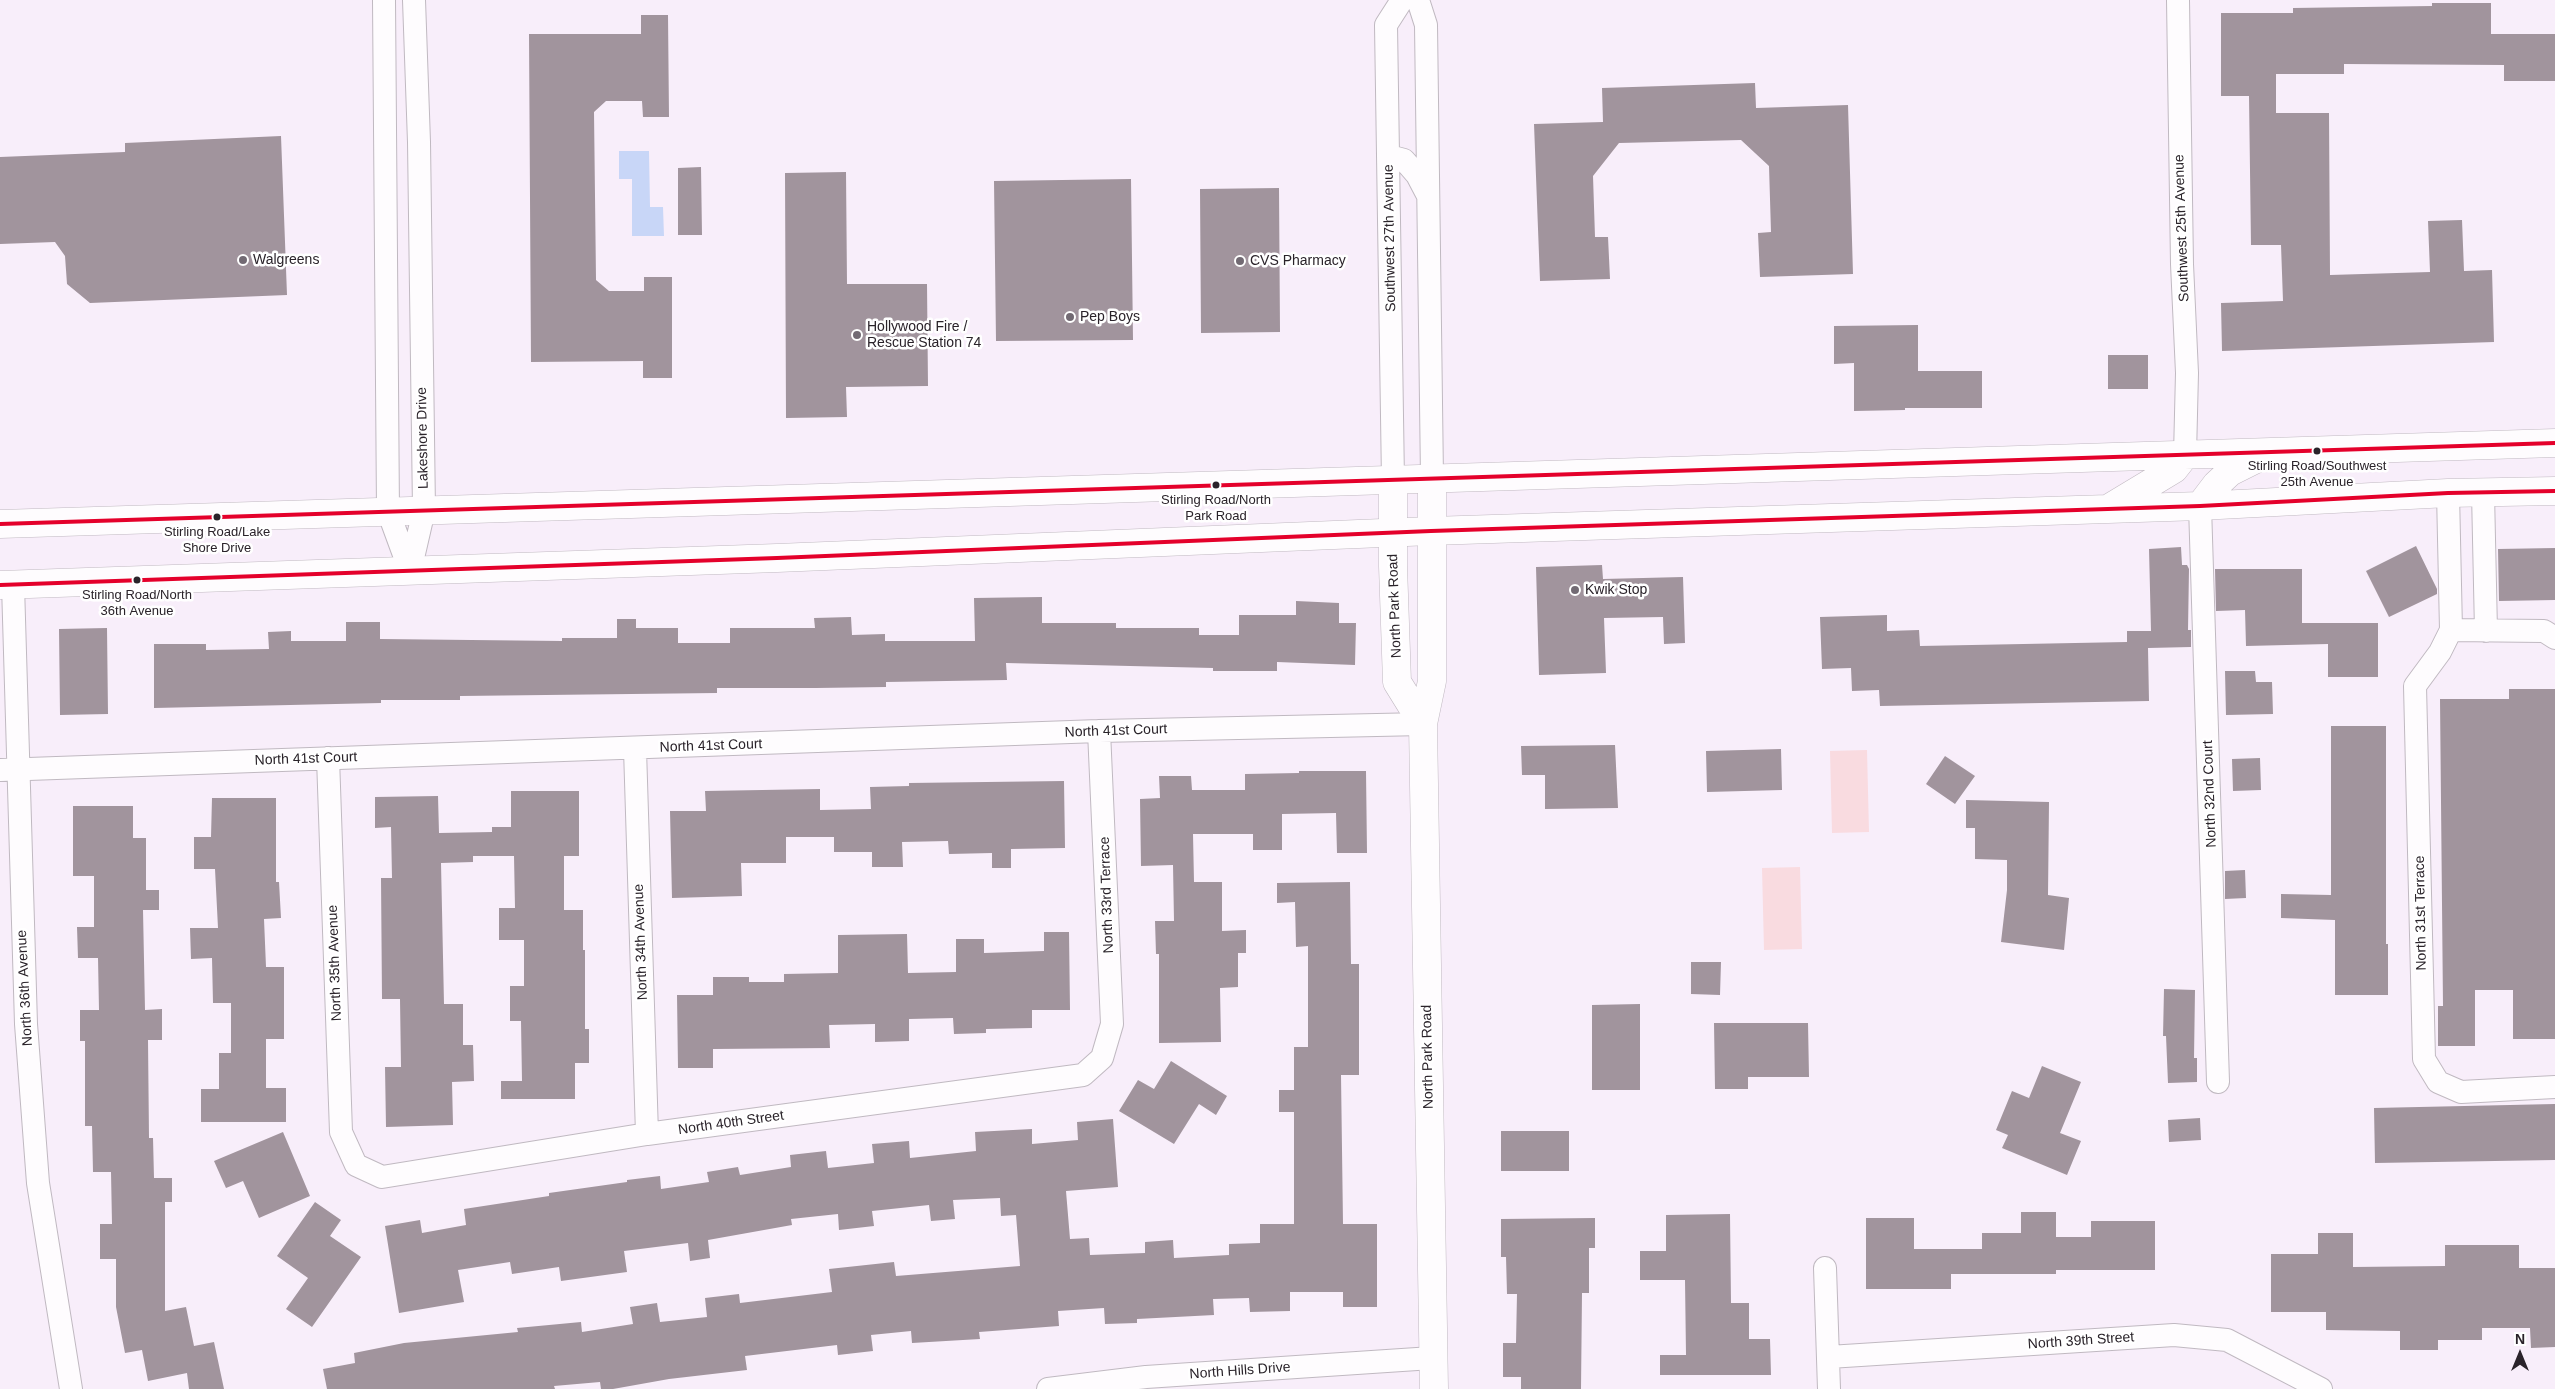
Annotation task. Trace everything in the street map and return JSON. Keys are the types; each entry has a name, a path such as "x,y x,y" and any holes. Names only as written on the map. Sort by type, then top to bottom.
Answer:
{"main road":[{"path":"2,529 388,511 2555,443"},
{"path":"2200,506 2216,485 2230,472 2268,453"},
{"path":"2107,509 2174,469 2185,456"},
{"name":"North Park Road","path":"1432,478 1432,681 1422,724 1434,1389"},
{"name":"North Park Road","path":"1393,480 1397,682 1422,724"},
{"path":"6,585 1431,531 2200,506 2448,494 2555,491"}],"street":[{"path":"384,0 388,511 410,571"},
{"name":"Lakeshore Drive","path":"410,571 424,510 418,114 414,0"},
{"name":"Southwest 27th Avenue","path":"1393,480 1386,25 1402,0"},
{"path":"1418,0 1426,25 1432,478"},
{"name":"Southwest 25th Avenue","path":"2178,0 2182,254 2186,364 2185,456"},
{"path":"384,115 418,114"},
{"path":"1388,156 1404,160 1417,175 1429,197"},
{"path":"2483,493 2486,631"},
{"name":"North 31st Terrace","path":"2448,494 2451,630 2440,652 2415,686 2424,1059 2438,1082 2460,1092 2555,1087"},
{"name":"North 32nd Court","path":"2200,506 2218,1082"},
{"name":"North 36th Avenue","path":"6,585 9,769 38,1183 71,1389"},
{"path":"2451,630 2544,631 2555,638"},
{"name":"North 41st Court","path":"9,769 635,749 1099,731 1422,724"},
{"name":"North 33rd Terrace","path":"1099,731 1112,1024 1102,1058"},
{"name":"North 34th Avenue","path":"635,749 647,1134"},
{"name":"North 35th Avenue","path":"328,758 341,1132 356,1166"},
{"name":"North 40th Street","path":"356,1166 382,1176 647,1134 1083,1075 1102,1058"},
{"path":"1825,1268 1830,1389"},
{"name":"North 39th Street","path":"1829,1357 2174,1335 2227,1340 2321,1389"},
{"name":"North Hills Drive","path":"1048,1389 1146,1377 1432,1358"}],"shaded area":[{"path":"1867,750 1869,832 1832,833 1830,751"},
{"path":"1800,867 1802,949 1764,950 1762,868"}],"water":[{"path":"619,151 649,151 650,207 663,207 664,236 632,236 632,179 619,179"}],"building":[{"path":"2432,3 2491,3 2491,34 2555,34 2555,81 2504,81 2504,65 2344,64 2344,74 2276,74 2276,113 2329,113 2330,275 2430,272 2428,221 2462,220 2464,271 2492,270 2494,342 2222,351 2221,303 2283,301 2281,245 2251,245 2249,96 2221,96 2221,13 2293,13 2293,8 2432,6"},
{"path":"641,15 668,15 669,117 643,117 642,101 606,101 594,112 596,280 609,291 644,291 644,277 672,277 672,378 643,378 643,361 531,362 529,34 641,34"},
{"path":"1755,83 1756,108 1848,105 1853,274 1760,277 1758,233 1771,232 1769,166 1741,140 1619,143 1593,176 1595,237 1608,237 1610,279 1540,281 1534,124 1603,122 1602,88"},
{"path":"281,136 287,295 90,303 67,284 65,256 55,242 0,244 0,157 125,152 125,143"},
{"path":"701,167 702,235 678,235 678,168"},
{"name":"Hollywood Fire / Rescue Station 74","path":"846,172 847,284 927,284 928,386 846,387 847,417 786,418 785,173"},
{"path":"1131,179 1133,340 996,341 994,181"},
{"name":"CVS Pharmacy","path":"1279,188 1280,332 1201,333 1200,189"},
{"path":"1918,325 1918,371 1982,371 1982,408 1905,408 1905,410 1854,411 1854,363 1834,364 1834,326"},
{"path":"2108,355 2148,355 2148,389 2108,389"},
{"path":"2416,546 2437,589 2437,594 2389,617 2366,571"},
{"path":"2181,547 2182,565 2187,565 2189,569 2188,630 2191,630 2191,647 2148,648 2149,701 1880,706 1879,690 1852,691 1851,668 1822,669 1820,617 1887,615 1887,631 1919,630 1920,646 2127,642 2127,631 2151,631 2149,549"},
{"path":"2555,548 2555,600 2499,601 2498,549"},
{"path":"1602,565 1603,579 1683,577 1685,643 1664,644 1663,617 1604,618 1606,673 1539,675 1536,567"},
{"path":"2215,569 2302,569 2302,623 2378,623 2378,677 2328,677 2328,644 2246,646 2245,610 2216,611"},
{"path":"1042,597 1042,623 1116,623 1116,628 1199,628 1199,635 1239,635 1239,615 1296,615 1296,601 1339,603 1339,623 1356,623 1355,665 1277,662 1277,671 1213,671 1213,668 1006,663 1007,680 886,682 886,687 717,688 717,693 460,696 460,700 381,700 381,703 154,708 154,644 206,644 206,650 269,649 268,632 291,631 291,641 346,641 346,622 380,622 380,639 562,641 562,638 617,638 617,619 636,619 636,628 678,628 678,643 730,643 730,628 815,628 814,618 851,617 852,635 885,634 885,641 975,641 974,598"},
{"path":"107,628 108,714 60,715 59,629"},
{"path":"2225,671 2255,671 2256,682 2272,682 2273,714 2226,715"},
{"path":"2509,689 2555,689 2555,1039 2513,1039 2513,990 2475,990 2475,1046 2438,1046 2438,1006 2443,1006 2440,699 2509,699"},
{"path":"2331,726 2386,726 2386,944 2388,944 2388,995 2335,995 2335,920 2281,918 2281,894 2331,895"},
{"path":"1615,745 1618,808 1545,809 1545,775 1522,775 1521,746"},
{"path":"1781,749 1782,790 1707,792 1706,751"},
{"path":"1945,756 1975,776 1955,804 1926,784"},
{"path":"2260,758 2261,790 2233,791 2232,759"},
{"path":"1299,771 1366,771 1367,853 1337,853 1336,813 1282,814 1282,850 1253,850 1253,834 1193,834 1194,882 1222,882 1222,931 1246,930 1246,953 1238,953 1238,987 1220,988 1221,1042 1159,1043 1159,954 1156,954 1155,921 1174,921 1173,865 1141,866 1140,799 1160,798 1159,776 1191,776 1192,790 1245,790 1245,774 1299,773"},
{"path":"1064,781 1065,848 1011,849 1011,868 992,868 992,853 949,854 948,841 902,842 903,867 872,867 872,852 834,852 834,837 786,837 786,863 741,863 742,896 672,898 670,811 706,811 705,791 820,789 820,810 871,809 870,787 909,786 909,783"},
{"path":"511,791 579,791 579,856 564,856 564,910 583,910 585,1029 589,1029 589,1063 575,1063 575,1099 501,1099 501,1081 522,1081 521,1021 510,1021 510,986 524,986 524,940 499,940 499,908 515,908 514,856 473,856 473,862 441,863 444,1004 463,1004 463,1045 473,1045 474,1081 452,1082 453,1125 386,1127 385,1067 401,1067 400,999 382,999 381,878 392,878 391,827 375,828 375,797 438,796 439,833 492,832 492,827 511,827"},
{"path":"212,798 276,798 276,882 279,882 281,918 264,919 266,967 284,967 284,1039 266,1039 266,1088 286,1088 286,1122 201,1122 201,1089 219,1089 219,1053 231,1053 231,1003 213,1003 212,958 191,959 190,928 218,928 215,869 194,869 194,837 211,837"},
{"path":"1966,800 2049,802 2048,895 2069,898 2064,950 2001,942 2007,890 2007,860 1975,859 1975,828 1966,828"},
{"path":"73,806 133,806 133,838 146,838 146,890 159,890 159,910 143,910 145,1010 162,1009 162,1040 148,1040 149,1138 153,1138 154,1178 172,1178 172,1202 165,1202 165,1311 186,1307 194,1346 214,1342 224,1389 189,1389 187,1373 148,1381 142,1350 125,1353 116,1307 116,1259 100,1259 100,1224 112,1224 111,1172 93,1172 92,1126 85,1126 85,1041 80,1041 80,1010 99,1010 98,958 78,958 77,927 94,927 94,876 73,876"},
{"path":"2245,870 2246,898 2225,899 2225,871"},
{"path":"1350,882 1351,964 1359,964 1359,1075 1341,1075 1343,1224 1377,1224 1377,1307 1343,1307 1343,1292 1290,1292 1290,1311 1250,1312 1249,1298 1213,1299 1214,1315 1137,1319 1137,1323 1105,1324 1104,1308 1058,1311 1059,1326 979,1332 980,1339 912,1343 911,1331 871,1335 873,1351 838,1355 837,1345 745,1356 747,1370 669,1379 613,1389 601,1389 600,1382 554,1386 555,1389 327,1389 323,1369 355,1363 354,1353 404,1343 518,1332 517,1328 581,1322 582,1332 633,1324 630,1307 657,1303 660,1322 707,1317 705,1298 739,1294 740,1303 832,1292 829,1269 894,1262 896,1276 1020,1266 1016,1215 1001,1216 1000,1198 953,1200 955,1219 931,1221 929,1205 872,1211 874,1226 839,1230 838,1214 791,1219 792,1225 708,1240 710,1258 690,1261 688,1243 624,1251 627,1272 561,1281 559,1267 512,1274 510,1262 458,1270 464,1302 399,1313 385,1226 420,1220 422,1233 466,1225 464,1209 549,1196 549,1193 627,1182 627,1180 660,1176 661,1189 709,1182 707,1172 738,1167 740,1175 791,1167 790,1155 826,1151 828,1168 874,1163 872,1144 909,1141 910,1158 976,1151 975,1132 1032,1129 1032,1144 1078,1140 1077,1122 1113,1119 1118,1187 1066,1191 1070,1239 1089,1238 1090,1255 1145,1253 1145,1242 1173,1240 1174,1258 1229,1255 1229,1244 1260,1243 1260,1224 1294,1224 1294,1112 1279,1112 1279,1090 1294,1090 1294,1047 1308,1047 1308,946 1296,947 1295,902 1277,903 1277,883"},
{"path":"1044,932 1069,932 1070,1010 1032,1010 1032,1028 986,1029 986,1033 954,1034 953,1018 909,1019 909,1041 875,1042 875,1024 829,1025 830,1048 713,1049 713,1068 678,1068 677,995 713,995 713,977 749,977 749,982 784,982 784,974 838,973 838,935 907,934 908,973 956,972 956,939 984,939 984,953 1044,951"},
{"path":"1691,962 1721,962 1720,995 1691,994"},
{"path":"2164,989 2195,990 2194,1058 2197,1058 2197,1082 2168,1083 2166,1036 2163,1036"},
{"path":"1640,1004 1640,1090 1592,1090 1592,1005"},
{"path":"1714,1023 1808,1023 1809,1077 1748,1077 1748,1089 1715,1089"},
{"path":"1171,1061 1227,1096 1216,1115 1199,1104 1174,1144 1119,1111 1138,1080 1154,1089"},
{"path":"2042,1066 2081,1082 2060,1133 2081,1141 2067,1175 2002,1148 2008,1135 1996,1130 2012,1091 2029,1098"},
{"path":"2555,1104 2555,1160 2375,1163 2374,1108"},
{"path":"2200,1118 2201,1140 2169,1142 2168,1120"},
{"path":"1501,1131 1569,1131 1569,1171 1501,1171"},
{"path":"283,1132 310,1196 259,1218 243,1181 226,1188 214,1161"},
{"path":"315,1202 341,1220 330,1236 361,1257 312,1327 286,1309 308,1278 277,1256"},
{"path":"2021,1212 2056,1212 2056,1237 2091,1237 2091,1221 2155,1221 2155,1270 2056,1270 2056,1274 1951,1274 1951,1289 1866,1289 1866,1218 1914,1218 1914,1249 1982,1249 1982,1233 2021,1233"},
{"path":"1730,1214 1731,1303 1749,1303 1749,1339 1770,1339 1771,1375 1660,1375 1660,1355 1686,1355 1685,1280 1640,1280 1640,1251 1666,1251 1666,1215"},
{"path":"1595,1218 1595,1248 1589,1248 1589,1293 1582,1293 1581,1389 1521,1389 1521,1377 1503,1377 1503,1343 1516,1343 1517,1294 1507,1294 1506,1257 1501,1257 1501,1219"},
{"path":"2318,1233 2353,1233 2353,1267 2445,1266 2445,1245 2519,1245 2519,1268 2555,1268 2555,1347 2531,1348 2530,1328 2482,1328 2482,1340 2438,1340 2438,1350 2400,1350 2400,1331 2326,1330 2326,1312 2271,1312 2271,1254 2318,1254"}],"transit line":[{"path":"0,524 2555,443"},
{"path":"0,585 777,558 1431,531 2200,506 2448,493 2555,491"}],"place":[{"name":"Walgreens","path":"243,260"},
{"name":"CVS Pharmacy","path":"1240,261"},
{"name":"Pep Boys","path":"1070,317"},
{"name":"Hollywood Fire / Rescue Station 74","path":"857,335"},
{"name":"Stirling Road/Southwest 25th Avenue","path":"2317,451"},
{"name":"Stirling Road/North Park Road","path":"1216,485"},
{"name":"Stirling Road/Lake Shore Drive","path":"217,517"},
{"name":"Stirling Road/North 36th Avenue","path":"137,580"},
{"name":"Kwik Stop","path":"1575,590"}]}
